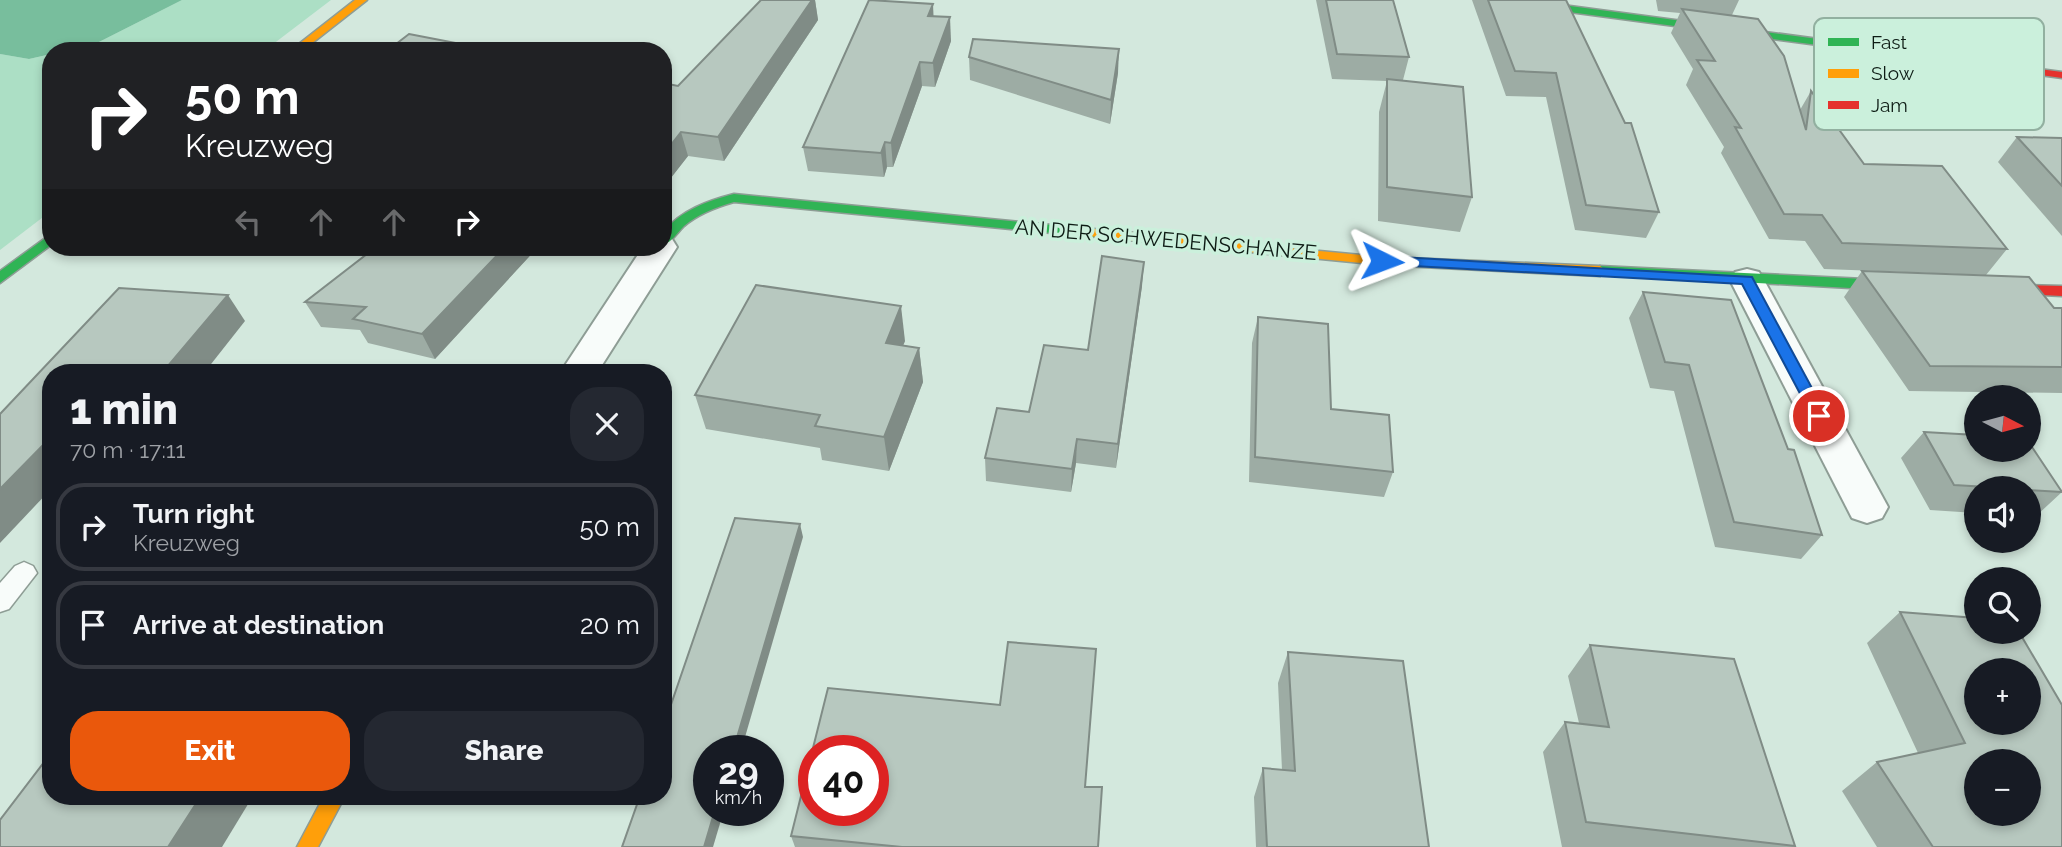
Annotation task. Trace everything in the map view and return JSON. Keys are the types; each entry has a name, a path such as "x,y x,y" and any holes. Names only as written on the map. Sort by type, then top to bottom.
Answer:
{"street":[{"path":"307,42 362,0"},
{"path":"1501,0 1814,42"},
{"path":"2044,73 2062,75"},
{"name":"AN DER SCHWEDENSCHANZE","path":"672,228 676,222 702,206 734,198 1382,261 1747,280 1925,286"},
{"path":"0,278 42,246"},
{"path":"584,364 654,256"},
{"path":"1747,280 1867,507"},
{"path":"1966,288 2062,291"},
{"path":"307,847 330,805"}],"lane":[{"path":"0,601 24,573"}],"shaded area":[{"path":"0,0 182,0 99,42 42,42 42,56 29,59 0,54"},
{"path":"182,0 331,0 276,42 99,42"},
{"path":"0,54 29,59 42,56 42,218 0,250"}],"building":[{"path":"761,0 812,0 718,137 681,132 672,144 672,85 678,86"},
{"path":"869,0 933,4 928,16 950,17 933,63 920,62 891,143 885,142 881,153 803,147"},
{"path":"1326,0 1393,0 1409,57 1337,54"},
{"path":"1488,0 1566,0 1625,123 1631,123 1659,212 1586,205 1556,73 1515,71"},
{"path":"1682,9 1758,19 1784,56 1806,130 1811,91 1814,95 1814,130 1839,130 1864,164 1942,166 2007,249 1842,243 1822,215 1784,214 1735,127 1741,128 1697,60 1715,61"},
{"path":"409,34 450,42 399,42"},
{"path":"973,39 1119,49 1111,100 969,57"},
{"path":"1387,79 1463,87 1472,197 1387,187"},
{"path":"2017,137 2062,138 2062,186"},
{"path":"364,256 496,256 422,334 353,319 366,307 305,302"},
{"path":"1102,256 1144,262 1118,444 1077,439 1072,469 985,458 997,408 1029,412 1044,345 1088,350"},
{"path":"1862,271 2029,277 2054,308 2062,308 2062,367 1930,366"},
{"path":"756,285 901,306 886,343 919,348 884,437 815,426 820,415 695,395"},
{"path":"119,288 228,295 170,364 47,364"},
{"path":"1643,292 1731,300 1788,449 1794,450 1822,535 1734,522 1689,365 1665,362"},
{"path":"1258,317 1328,324 1331,409 1389,415 1393,472 1255,457"},
{"path":"42,370 42,446 0,489 0,414"},
{"path":"1924,432 1964,434 1964,462 2041,460 2062,492 2041,491 2041,476 1964,476 1964,486 1954,485"},
{"path":"735,518 800,524 738,735 693,735 693,826 710,826 704,847 622,847 637,805 672,805 672,702"},
{"path":"1900,612 1964,617 1964,644 2026,644 2034,658 1964,658 1964,735 2041,735 2041,669 2062,705 2062,847 1933,847 1877,762 1965,743"},
{"path":"1008,642 1096,649 1085,787 1102,787 1098,847 902,847 791,836 798,808 798,826 889,826 889,735 816,735 828,688 1000,705"},
{"path":"1590,645 1734,659 1795,846 1586,822 1565,722 1609,727"},
{"path":"1288,652 1403,661 1429,847 1267,847 1263,768 1295,771"},
{"path":"42,765 42,805 195,805 168,847 0,847 0,820"}],"traffic: fast":[{"path":"1501,0 1814,41"},
{"path":"672,230 694,213 712,204 734,198 1093,233"},
{"path":"0,278 42,245"},
{"path":"1600,271 1905,286"}],"traffic: slow":[{"path":"307,42 362,0"},
{"path":"1093,233 1382,261 1600,271"},
{"path":"307,847 330,805"}],"traffic: jam":[{"path":"2044,73 2062,75"},
{"path":"1986,289 2062,291"}],"route":[{"path":"1382,261 1747,280 1819,416"}]}
